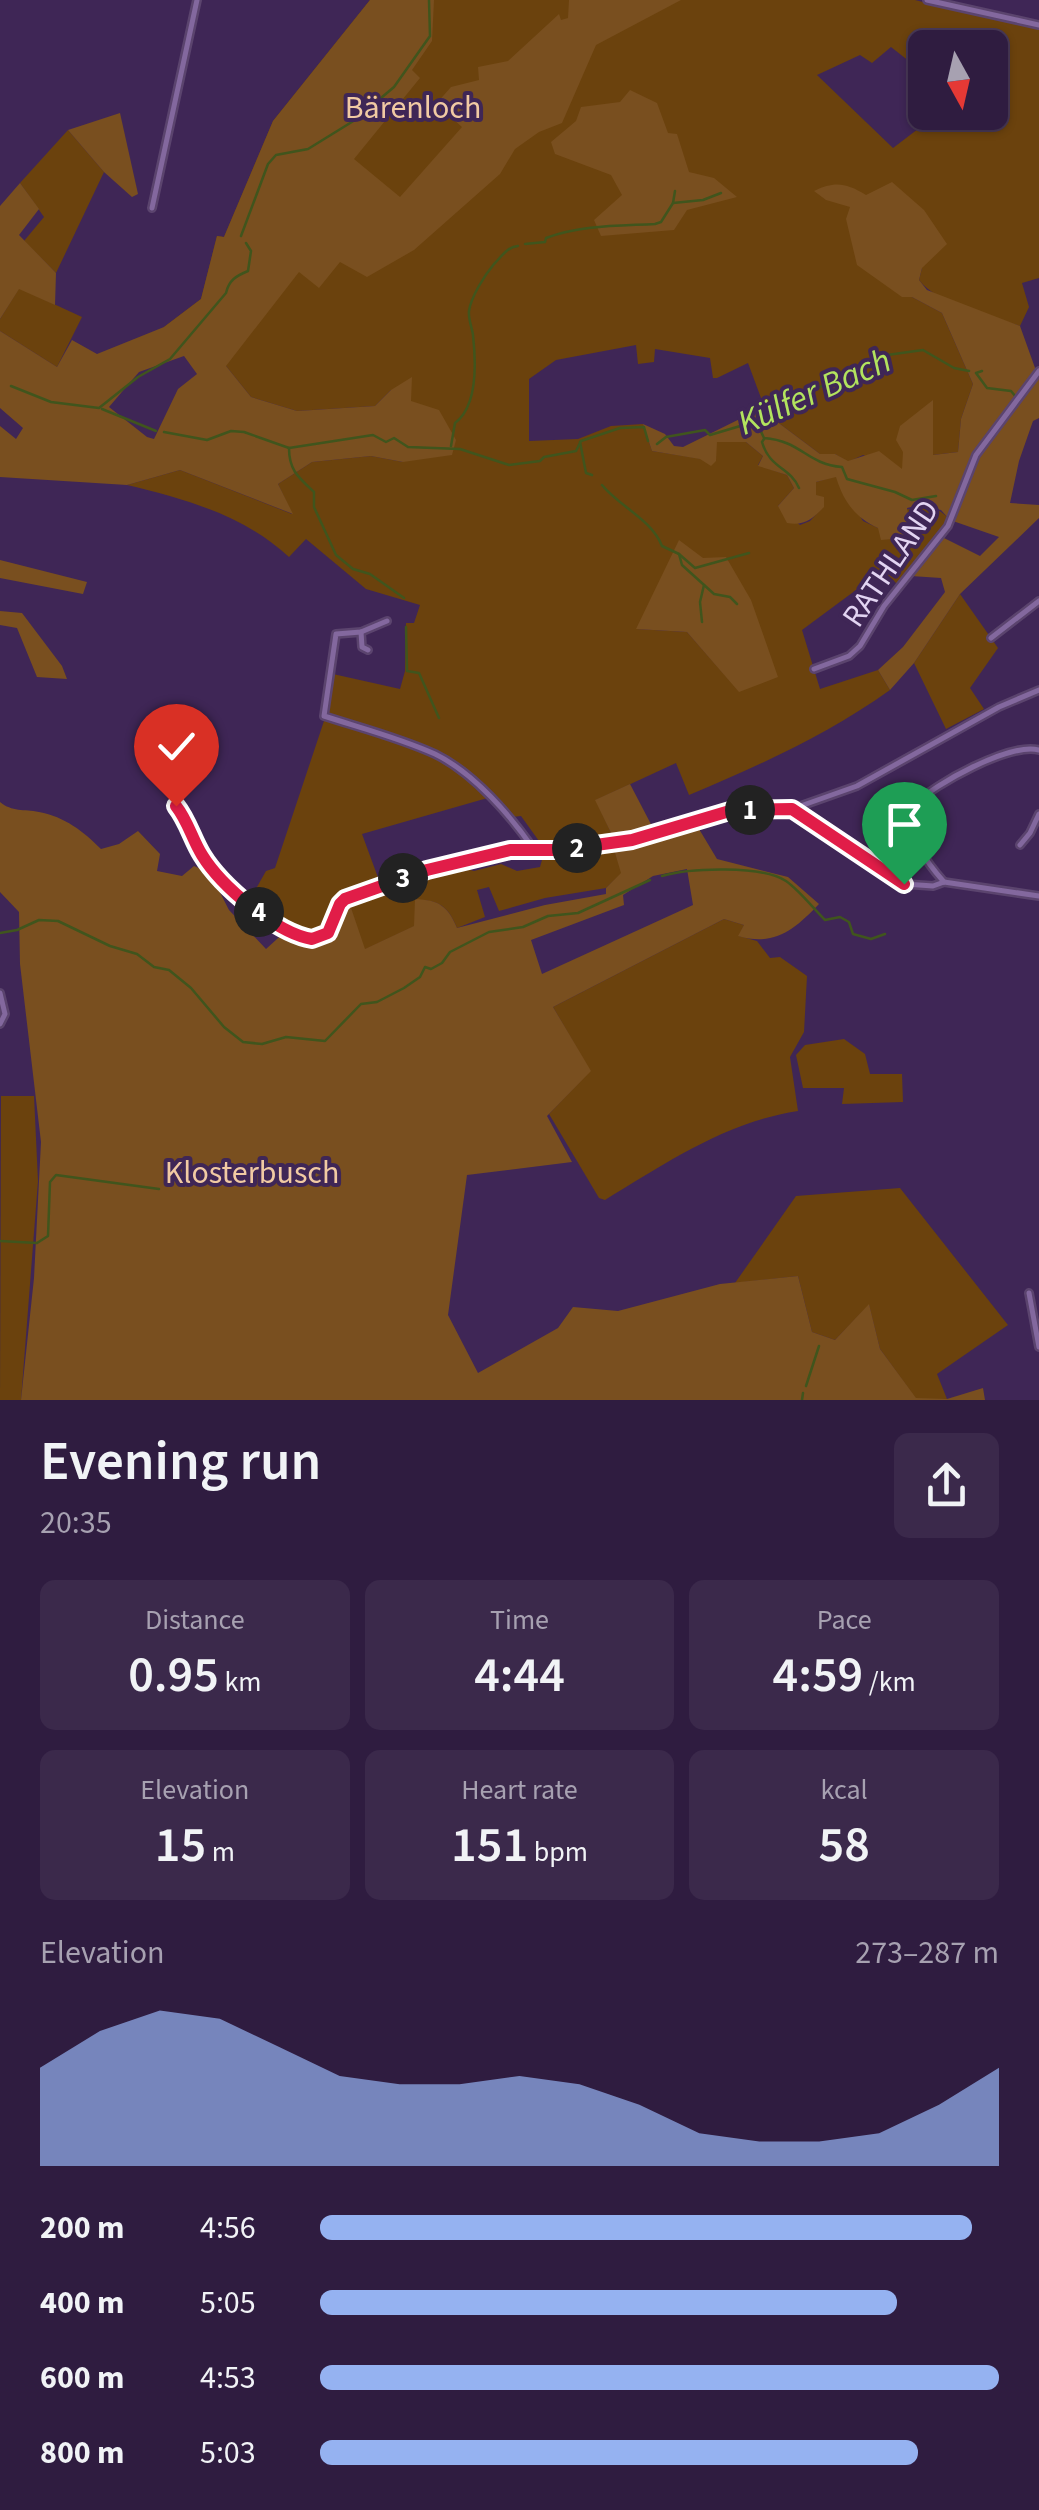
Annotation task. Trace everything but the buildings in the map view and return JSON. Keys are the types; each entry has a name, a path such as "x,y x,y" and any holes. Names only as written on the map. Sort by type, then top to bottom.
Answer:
{"street":[{"path":"152,208 198,0"},
{"path":"927,0 1039,25"},
{"name":"RATHLAND","path":"814,670 857,650 884,606 948,526 976,456 1039,372"},
{"path":"991,638 1039,601"},
{"path":"386,621 360,632 336,634 324,716 441,758 522,830 535,851"},
{"path":"360,632 362,647 368,650"},
{"path":"176,806 203,858 232,890 272,921 306,938 320,938 328,933 340,904 348,898 434,868 510,850 560,850 632,840 733,810 792,809 857,786 1039,690"},
{"path":"944,882 913,833 910,820 914,805 976,766 1026,748 1039,750"},
{"path":"877,822 874,816 878,806 895,795 903,794 914,805"},
{"path":"792,809 904,884 933,886 944,882 1039,896"},
{"path":"1020,846 1039,814"},
{"path":"0,993 5,1014 0,1024"},
{"path":"1029,1293 1039,1346"}],"green space":[{"name":"Bärenloch","path":"370,0 915,0 999,21 1007,17 1039,28 1039,278 1022,283 1029,307 1020,326 938,296 919,280 922,268 851,207 912,297 942,313 973,384 961,419 958,452 933,455 932,401 903,451 903,470 863,455 848,462 835,454 820,454 760,409 764,406 748,363 713,378 710,358 655,349 654,362 638,364 636,345 556,360 529,379 529,441 578,439 611,426 643,424 652,451 716,461 716,442 746,442 763,456 758,465 787,475 794,488 778,506 800,525 810,521 824,506 816,495 816,482 836,476 863,521 878,528 914,508 932,507 941,512 950,520 899,586 883,570 802,630 820,689 878,670 890,690 792,748 689,795 676,763 596,800 614,839 544,848 521,816 512,817 491,797 362,834 380,883 344,897 327,932 313,938 259,909 262,902 253,894 266,871 275,868 327,712 333,674 400,689 405,671 406,623 414,623 420,605 366,589 306,539 289,557 233,519 127,485 180,470 292,514 278,484 312,462 371,456 403,462 410,402 391,390 375,406 297,411 251,397 226,366 164,327 201,299 217,236 224,237 273,121","holes":["751,600 739,691 687,632 637,629"]},
{"path":"370,0 434,0 432,41 412,70 420,78 354,159 400,197 462,127 436,104 451,87 479,80 478,67 508,61 559,14 561,20 568,18 569,0 681,0 596,45 562,123 539,132 515,149 500,174 414,250 367,277 340,262 319,288 299,272 226,366 251,397 297,411 375,406 412,377 411,401 439,410 456,440 452,455 403,462 371,456 312,462 278,484 293,514 180,470 127,485 0,477 0,426 16,439 23,428 0,408 0,331 57,367 72,340 97,354 164,327 201,299 217,236 224,237 273,121","holes":["184,356 197,374 178,389 154,439 109,407 139,372"]},
{"path":"630,90 657,103 668,133 677,134 689,172 714,178 737,197 687,210 674,230 601,236 594,220 622,195 611,175 555,154 551,142 576,121 581,107 620,102"},
{"path":"120,113 138,194 132,197 68,130"},
{"path":"68,130 104,172 56,273 24,241 44,217 20,183"},
{"path":"892,182 924,210 947,244 922,268 919,280 927,290 1020,326 1039,379 1039,418 1033,421 1019,461 1010,503 1039,505 1039,518 960,594 914,663 890,690 878,670 903,647 945,592 941,578 911,576 942,537 980,556 999,537 950,520 941,510 920,505 907,508 913,537 881,540 878,528 851,507 836,477 816,482 816,495 824,497 820,511 803,522 787,523 778,506 794,488 787,475 758,466 763,456 746,442 717,442 716,461 711,466 700,459 652,451 643,424 665,434 674,446 683,447 760,409 820,454 835,454 848,461 879,451 902,469 903,452 896,440 900,426 933,400 933,455 958,452 961,419 973,384 942,313 912,297 902,297 857,265 846,219 850,207 826,200 814,191 840,185 866,195"},
{"path":"20,183 39,209 19,235 56,273 55,305 19,289 0,319 0,206"},
{"path":"19,288 82,317 57,367 0,331 0,319"},
{"path":"679,540 703,558 726,557 751,600 778,677 739,692 687,632 636,629"},
{"path":"0,560 87,582 83,594 0,578"},
{"path":"960,594 998,648 970,688 984,709 946,729 914,663"},
{"path":"0,611 22,613 62,666 67,679 37,677 17,628 0,625"},
{"path":"630,784 654,830 614,839 595,800"},
{"name":"Klosterbusch","path":"0,802 65,821 101,849 119,844 138,831 160,854 157,871 182,876 194,866 210,873 229,910 266,949 287,930 302,938 320,940 345,902 349,902 365,949 414,926 415,899 442,906 457,928 606,894 606,888 621,873 613,846 696,824 717,859 788,877 819,904 793,928 763,939 738,936 744,925 724,919 553,1007 591,1071 547,1116 572,1162 467,1175 448,1315 478,1373 558,1328 573,1307 618,1311 720,1284 798,1276 812,1332 835,1340 869,1304 880,1349 916,1398 947,1399 983,1388 985,1400 21,1400 34,1278 41,1142 20,964 19,912 0,892","holes":["687,869 693,905 542,974 531,940 624,905 623,895 653,876"]},
{"path":"613,846 622,873 606,888 545,898 499,911 489,887 477,890 485,917 457,928 442,906 416,900 415,926 364,950 349,903 345,902 436,871 459,867 474,871 501,864 517,871 540,867 544,853"},
{"path":"724,919 744,925 739,936 757,941 770,958 780,957 807,976 804,1032 790,1057 798,1111 721,1134 605,1200 599,1198 549,1114 590,1071 553,1007"},
{"path":"844,1039 865,1054 870,1074 902,1074 903,1102 842,1104 844,1088 803,1088 796,1055 805,1045"},
{"path":"1,1096 34,1096 38,1181 21,1400 0,1400"},
{"path":"900,1188 1008,1325 937,1374 947,1399 916,1399 880,1349 869,1305 835,1340 812,1332 798,1276 735,1283 796,1196"}],"waterway":[{"path":"241,236 268,164 276,155 308,149 355,120 394,87 430,36 429,0"},
{"path":"673,203 675,191"},
{"path":"525,244 545,242 546,238 587,228 655,224 661,222 673,203 703,200 721,193"},
{"path":"11,386 51,402 99,408 138,377 170,359 231,282 248,271 251,251 246,243"},
{"path":"451,446 455,423 468,406 474,383 470,305 494,264 518,246"},
{"name":"Külfer Bach","path":"657,444 666,437 705,430 710,435 757,421 766,410 787,405 857,367 879,363 887,355 923,350 954,368 969,371"},
{"name":"Külfer Bach","path":"982,371 976,373 987,388 1011,391 1016,397"},
{"path":"102,409 156,431"},
{"path":"757,423 764,438 787,443 820,462 842,467 847,479 912,500 936,496"},
{"name":"Külfer Bach","path":"289,448 373,435 386,442 394,438 408,447 460,449 509,465 576,451 581,441 620,428 644,427 648,441"},
{"path":"164,432 207,440 231,431 244,432 289,448 296,473 314,492 314,507 336,555 404,598"},
{"path":"764,439 770,458 799,488"},
{"path":"580,442 586,473 592,475"},
{"path":"602,485 651,528 662,546 679,554 682,565 714,594 730,597 737,604"},
{"path":"679,554 695,568 749,553"},
{"path":"702,622 700,602 704,585"},
{"path":"406,627 407,671 419,673 439,718"},
{"path":"662,876 689,871 760,872 786,881 825,920 840,917 849,922 853,934 871,939 885,934"},
{"path":"0,933 39,920 58,921 110,946 137,954 154,967 169,970 243,1042 262,1044 286,1037 325,1041 361,1004 377,1002 404,988 420,977 425,967 431,969 442,963 450,952 489,932 523,927 548,916 578,913 650,880"},
{"path":"0,1241 37,1243 48,1236 50,1182 56,1175 159,1189"},
{"path":"806,1386 819,1346"},
{"path":"802,1400 803,1393"}],"route":[{"path":"176,806 203,858 238,895 272,921 312,939 328,933 345,899 427,870 510,850 560,850 632,840 733,810 792,809 904,884"}]}
